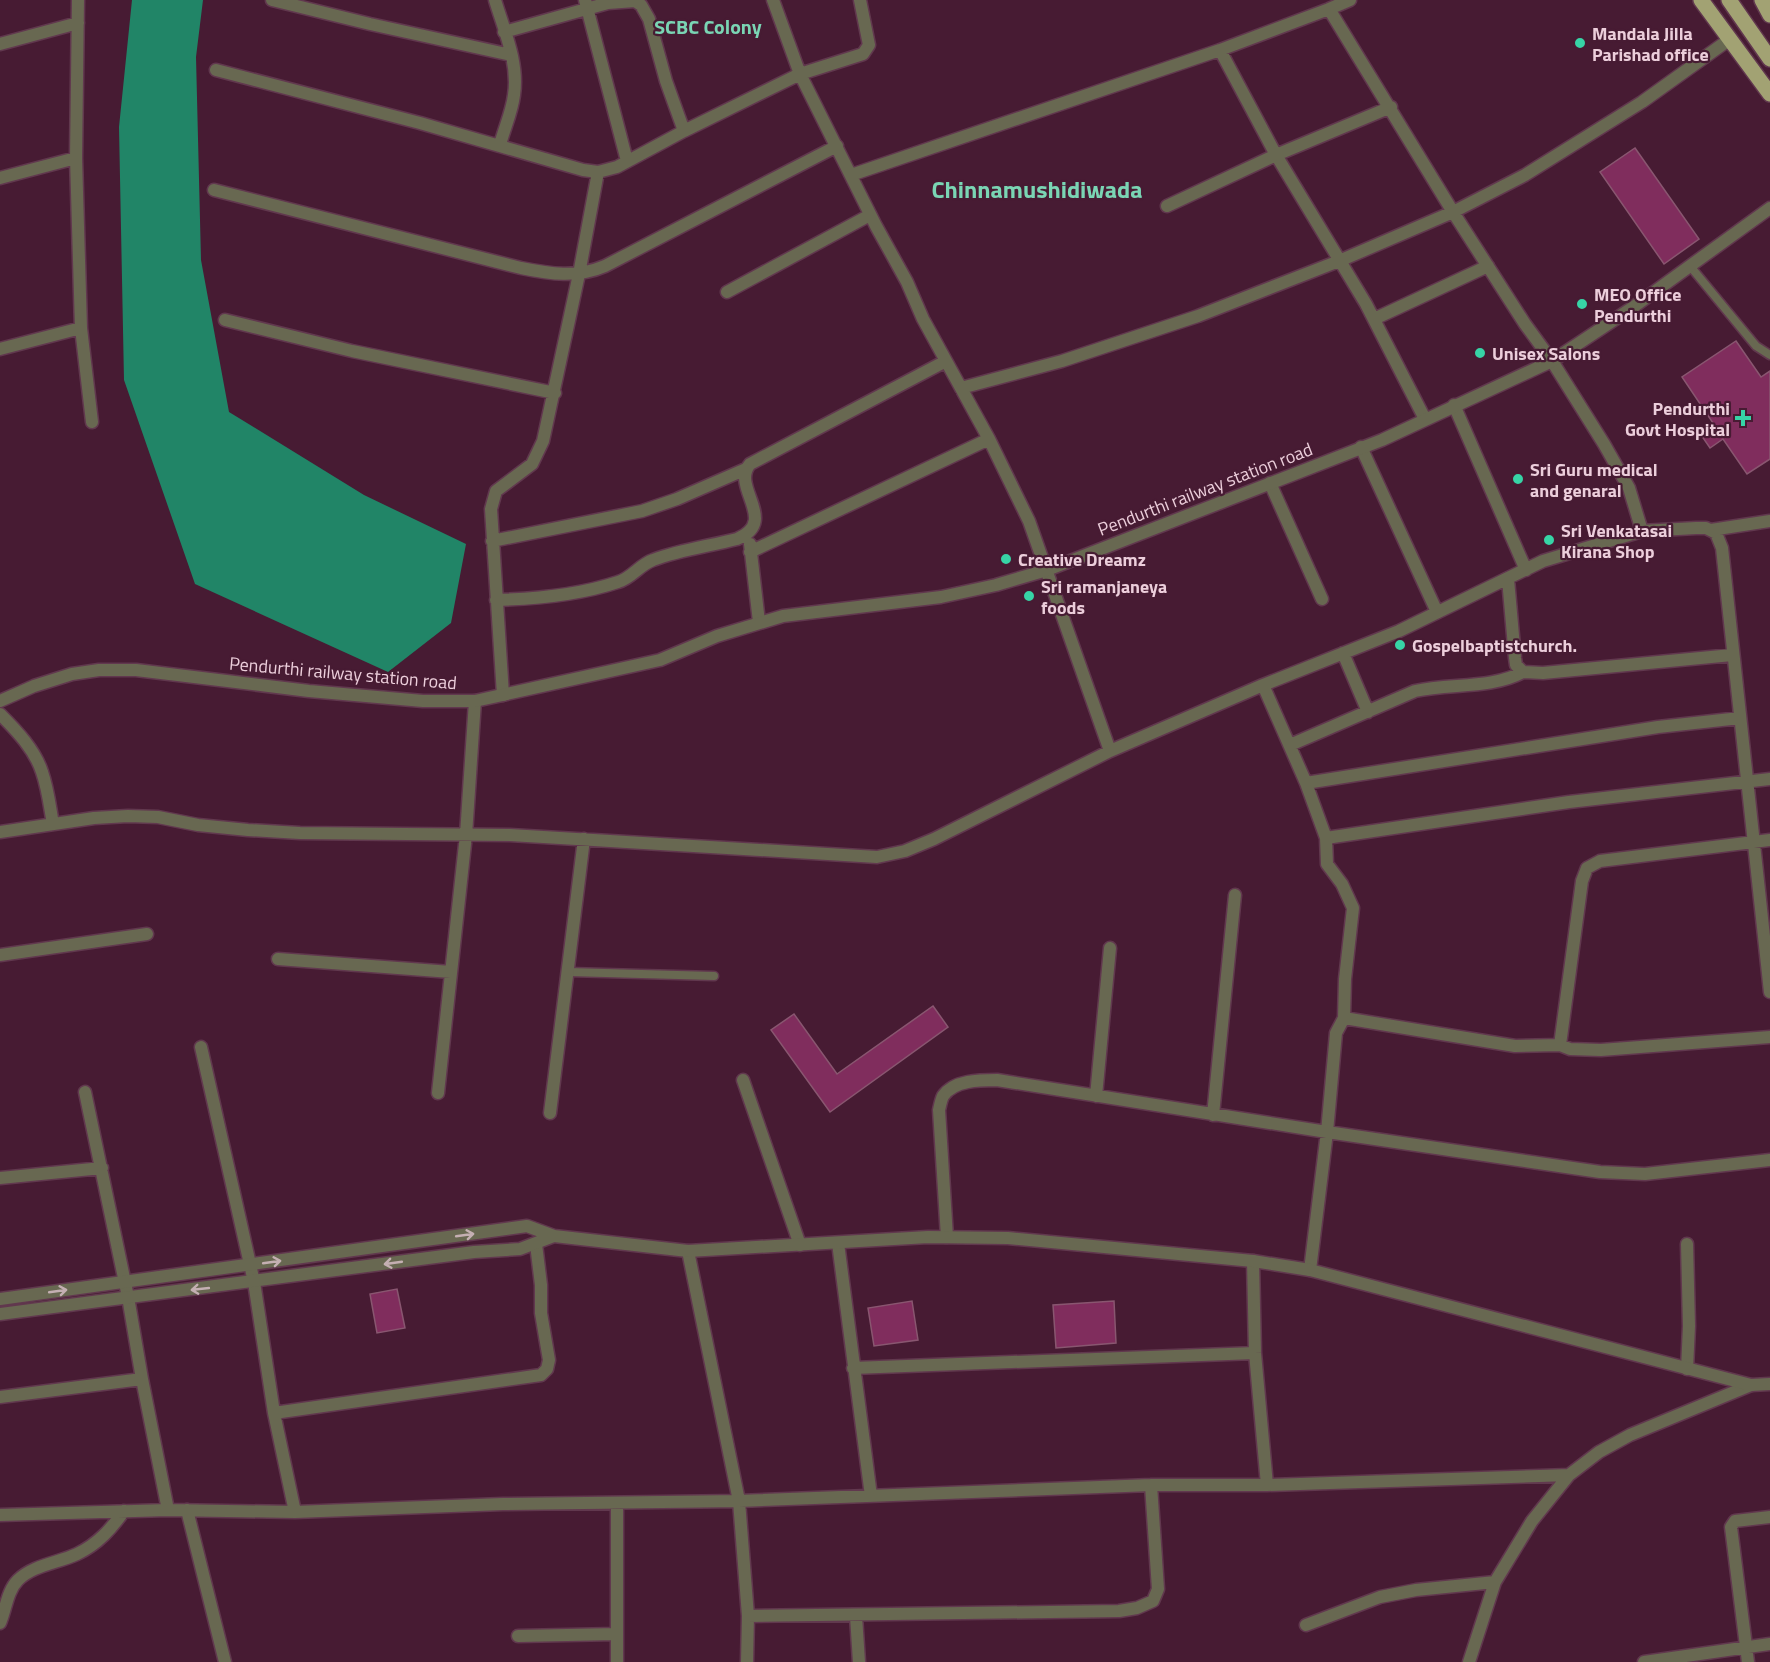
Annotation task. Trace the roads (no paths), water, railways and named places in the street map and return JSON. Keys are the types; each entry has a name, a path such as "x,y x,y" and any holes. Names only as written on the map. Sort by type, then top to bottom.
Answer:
{"main road":[{"path":"1701,0 1770,94"},
{"path":"1729,0 1770,59"},
{"path":"1761,0 1770,15"}],"street":[{"path":"78,0 76,158 81,328 92,422"},
{"path":"272,0 511,55"},
{"path":"495,0 515,69 514,97 500,145"},
{"path":"772,0 800,74 870,215 907,282 923,319 989,439 1029,521 1110,751"},
{"path":"216,70 598,172 609,170 800,74 862,54 869,45 860,0"},
{"path":"850,175 1220,50 1350,0"},
{"path":"504,32 586,5 634,1 645,10 649,19 666,81 684,131"},
{"path":"586,5 627,161"},
{"path":"1329,9 1391,107 1453,212 1525,324 1552,361 1629,488 1642,531"},
{"path":"0,44 78,23"},
{"path":"962,388 1062,361 1198,316 1339,261 1453,212 1525,175 1642,102 1730,39"},
{"path":"1220,50 1276,155 1374,319 1425,419"},
{"path":"1167,206 1276,155 1391,107"},
{"path":"214,190 521,268 564,275 579,274 600,269 640,250 837,146"},
{"path":"0,178 76,158"},
{"path":"503,695 491,510 496,490 532,464 543,441 555,393 598,172"},
{"name":"Pendurthi railway station road","path":"0,701 34,686 72,674 136,670 309,692 423,701 475,701 660,660 717,636 759,622 810,612 941,597 996,585 1047,570 1361,447 1552,361 1632,308 1770,208"},
{"path":"727,292 870,215"},
{"path":"1374,319 1488,266"},
{"path":"225,320 352,351 555,393"},
{"path":"0,349 81,328"},
{"path":"492,541 642,510 677,499 746,469 756,459 946,361"},
{"path":"1454,405 1526,570"},
{"path":"750,552 989,439"},
{"path":"1361,447 1437,612"},
{"path":"496,600 555,596 600,587 629,578 640,567 654,560 737,539 748,534 754,525 754,519 745,477 746,469"},
{"path":"1270,483 1322,599"},
{"path":"0,832 128,816 158,817 198,825 248,830 584,839 877,856 904,851 934,839 1110,751 1263,685 1399,631 1543,561 1642,531 1695,528 1711,530 1770,521"},
{"path":"1711,530 1719,536 1722,548 1770,992"},
{"path":"748,534 759,622"},
{"path":"1508,579 1516,665 1523,672"},
{"path":"1343,652 1368,712"},
{"path":"1290,745 1415,691 1431,687 1504,680 1523,672 1543,673 1732,655"},
{"path":"1263,685 1306,783 1326,838 1327,864 1342,884 1353,908 1345,979 1344,1018 1336,1033 1327,1132 1310,1270"},
{"path":"438,1093 466,836 475,701"},
{"path":"0,714 36,758 43,774 53,824"},
{"path":"1306,783 1647,729 1740,718"},
{"path":"1326,838 1569,802 1770,779"},
{"path":"550,1113 584,839"},
{"path":"1560,1045 1582,880 1587,868 1600,861 1770,840"},
{"path":"1213,1115 1235,894"},
{"path":"0,955 147,934"},
{"path":"1096,1096 1110,948"},
{"path":"278,959 451,972"},
{"path":"1344,1018 1515,1046 1560,1045 1570,1049 1601,1050 1770,1037"},
{"path":"201,1047 254,1282 274,1413 295,1512"},
{"path":"743,1080 800,1245"},
{"path":"947,1237 939,1110 943,1096 963,1083 980,1080 997,1080 1213,1115 1600,1172 1645,1173 1770,1160"},
{"path":"85,1092 128,1297 168,1510"},
{"path":"0,1178 102,1168"},
{"path":"0,1299 527,1226 554,1236 688,1251 947,1237 1008,1238 1253,1262 1310,1270 1751,1385 1770,1384"},
{"path":"0,1314 474,1252 520,1248 554,1236"},
{"path":"838,1243 871,1496"},
{"path":"274,1413 541,1375 547,1369 549,1360 541,1313 541,1285 536,1244"},
{"path":"1687,1244 1689,1326 1687,1369"},
{"path":"688,1251 740,1501 748,1616 747,1662"},
{"path":"1253,1262 1255,1353 1266,1485"},
{"path":"854,1368 1255,1353"},
{"path":"0,1397 142,1379"},
{"path":"1469,1662 1496,1582 1532,1521 1569,1475 1599,1452 1630,1435 1751,1385"},
{"path":"0,1515 168,1510 295,1512 503,1504 740,1501 1151,1485 1266,1485 1569,1475"},
{"path":"748,1616 1119,1611 1137,1608 1153,1601 1158,1589 1151,1485"},
{"path":"617,1504 617,1662"},
{"path":"187,1510 225,1662"},
{"path":"0,1623 11,1588 18,1580 28,1572 92,1546 106,1535 124,1511"},
{"path":"1748,1662 1731,1527 1735,1521 1770,1517"},
{"path":"1306,1625 1380,1597 1416,1590 1496,1582"},
{"path":"856,1616 859,1662"},
{"path":"518,1636 616,1634"},
{"path":"1644,1662 1770,1644"}],"lane":[{"path":"1690,266 1756,346 1770,355"},
{"path":"569,972 714,976"}],"place":[{"name":"Mandala Jilla Parishad office","path":"1580,43"},
{"name":"MEO Office Pendurthi","path":"1582,304"},
{"name":"Unisex Salons","path":"1480,353"},
{"name":"Pendurthi Govt Hospital","path":"1743,418"},
{"name":"Sri Guru medical and genaral","path":"1518,479"},
{"name":"Sri Venkatasai Kirana Shop","path":"1549,540"},
{"name":"Creative Dreamz","path":"1006,559"},
{"name":"Sri ramanjaneya foods","path":"1029,596"},
{"name":"Gospelbaptistchurch.","path":"1400,645"}],"district":[{"name":"SCBC Colony","path":"708,26"},
{"name":"Chinnamushidiwada","path":"1037,189"}]}
